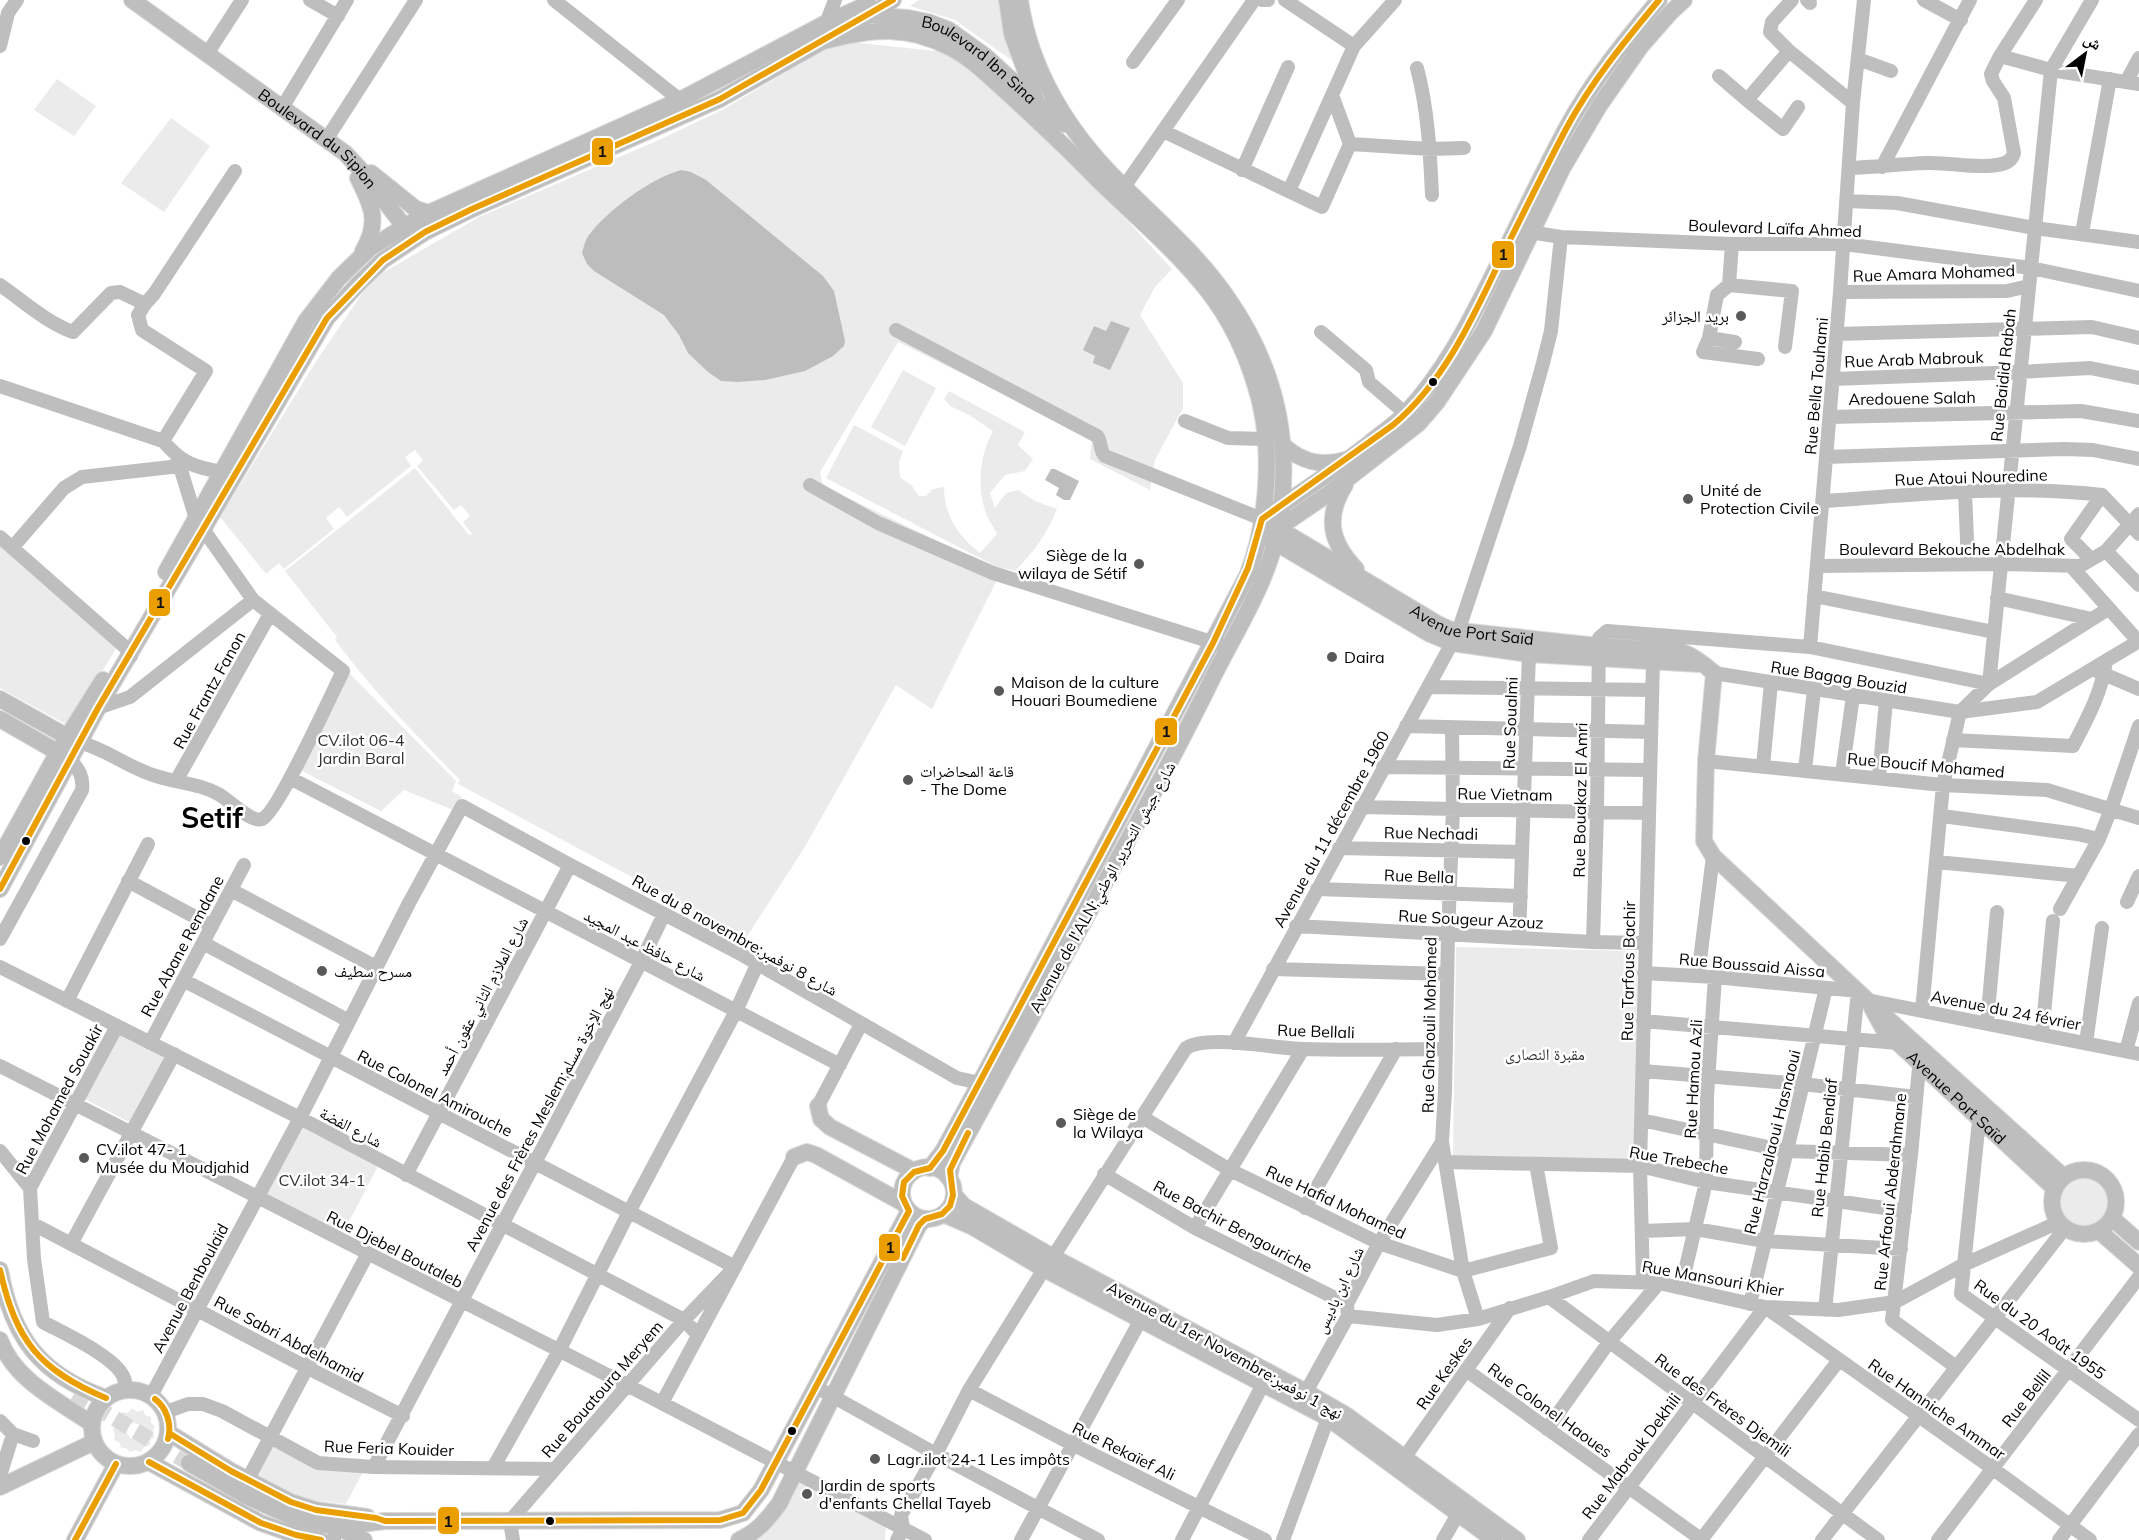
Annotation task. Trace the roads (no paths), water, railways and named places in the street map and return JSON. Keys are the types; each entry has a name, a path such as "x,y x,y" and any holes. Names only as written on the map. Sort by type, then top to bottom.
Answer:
{"main road":[{"name":"Boulevard du Sipion","path":"132,0 345,153 405,225 414,240"},
{"name":"Boulevard Ibn Sina","path":"359,258 405,225 429,213 680,100 824,24 893,0"},
{"path":"1007,0 1012,34 1037,103"},
{"path":"1020,0 1023,22 1042,76 1060,111 1070,139"},
{"path":"1277,535 1349,478 1411,419 1456,348 1523,230 1567,127 1583,99 1607,63 1664,6 1684,0"},
{"name":"Boulevard Ibn Sina","path":"200,529 327,318 358,283 383,261 414,240 472,208 720,99 824,41 872,7"},
{"name":"Boulevard Ibn Sina","path":"872,7 949,30 984,55 1037,103 1070,139"},
{"path":"824,41 862,32 893,30 918,35 951,48 978,65 1070,139"},
{"name":"Avenue de l'ALN;شارع جيش التحرير الوطني","path":"1070,139 1124,187 1207,271 1243,322 1272,386 1282,445 1281,506 1277,535 1261,581 1220,645"},
{"name":"Avenue de l'ALN;شارع جيش التحرير الوطني","path":"336,1527 376,1518 385,1521 720,1520 743,1513 761,1490 816,1387 906,1207 901,1194 902,1185 907,1177 922,1169 943,1152 986,1087 1183,738 1246,576 1261,526 1266,477 1265,439 1255,383 1227,318 1190,270 1070,139"},
{"path":"345,153 416,209 429,213"},
{"path":"0,857 128,651 200,529 222,472 306,321 339,278 359,258 374,228 373,214 366,193 345,153"},
{"path":"1261,526 1281,506 1411,419"},
{"path":"1282,445 1298,457 1318,462 1328,463 1349,459"},
{"path":"1349,478 1336,499 1331,516 1333,531 1344,557 1369,583"},
{"name":"Avenue Port Saïd","path":"1261,526 1369,583 1438,624 1455,638 1599,652 1708,669"},
{"name":"Avenue Port Saïd","path":"1277,535 1430,634 1529,654 1680,651 1691,655 1708,669"},
{"path":"73,740 98,708 128,651"},
{"name":"Avenue Port Saïd","path":"1708,669 1704,841 1713,856 1863,995 1921,1056 2059,1183"},
{"path":"0,699 73,740"},
{"path":"0,719 64,755"},
{"path":"0,889 64,755"},
{"name":"Avenue Port Saïd","path":"1863,995 1884,1030 1898,1043 1921,1056"},
{"name":"Avenue de l'ALN;شارع جيش التحرير الوطني","path":"949,1178 952,1163 986,1087"},
{"path":"794,1156 807,1152 816,1155 906,1207 916,1217 934,1218 943,1214 950,1206 954,1195 953,1186 949,1178 940,1171 922,1169 830,1127 818,1114 818,1106"},
{"path":"2088,1170 2104,1176 2114,1190 2116,1199 2116,1209 2112,1218 2099,1231 2082,1234 2062,1225 2052,1206 2059,1183 2071,1173 2088,1170"},
{"name":"Avenue du 1er Novembre;نهج 1 نوفمبر","path":"954,1195 964,1206 1049,1263 1141,1319 1263,1384 1328,1411"},
{"name":"Avenue du 1er Novembre;نهج 1 نوفمبر","path":"943,1214 1049,1263 1306,1392 1328,1411 1404,1458 1516,1540"},
{"path":"2112,1218 2139,1242"},
{"path":"738,1540 753,1534 767,1521 779,1504 919,1226 925,1219"},
{"path":"2099,1231 2139,1266"},
{"path":"0,1270 10,1312 31,1351 64,1377 106,1398"},
{"path":"0,1309 11,1339 27,1361 74,1394"},
{"path":"0,1340 12,1363 22,1374 92,1424"},
{"path":"126,1390 135,1390 151,1396 160,1403 169,1422 166,1445 159,1455 149,1462 128,1467 116,1464 101,1454 94,1442 92,1424 94,1414 106,1398 126,1390"},
{"path":"1328,1411 1494,1540"},
{"path":"169,1433 194,1450 291,1502 316,1510 336,1527"},
{"path":"0,1487 94,1442"},
{"path":"149,1462 261,1523 296,1535 321,1540"},
{"path":"189,1463 248,1497 297,1519 336,1527 364,1540"},
{"path":"75,1540 116,1464"}],"street":[{"path":"0,46 8,13 17,0"},
{"path":"207,54 242,0"},
{"path":"310,0 338,16"},
{"path":"282,108 347,0"},
{"path":"326,140 416,0"},
{"path":"554,0 680,100"},
{"path":"824,41 824,24 835,0"},
{"path":"1133,62 1178,0"},
{"path":"1124,187 1254,0"},
{"path":"1262,0 1268,0"},
{"path":"1285,0 1354,46"},
{"path":"1289,191 1354,46 1395,0"},
{"path":"1792,0 1770,27 1770,32 1853,103"},
{"name":"Rue Bella Touhami","path":"1810,647 1837,334 1853,103 1864,0"},
{"path":"1924,0 1961,20"},
{"path":"1882,167 1970,0"},
{"path":"1849,168 1929,163 1996,166 2013,158 2004,98 1991,74 2036,0"},
{"path":"2051,70 2092,0"},
{"path":"1747,100 1790,51"},
{"path":"2000,56 2051,70 2132,83 2139,58"},
{"path":"1858,59 1891,71"},
{"path":"1242,170 1288,67"},
{"path":"1417,68 1425,99 1432,195"},
{"name":"Rue Baidid Rabah","path":"1989,684 2051,70"},
{"path":"1719,76 1783,129 1798,107"},
{"path":"2082,233 2110,80"},
{"path":"1163,131 1322,207 1350,144 1332,95"},
{"path":"1350,144 1430,149 1464,148"},
{"path":"163,441 206,371 142,330 138,315 235,171"},
{"path":"1847,201 1897,203 2035,228 2139,242"},
{"name":"Boulevard Laïfa Ahmed","path":"1523,230 1561,237 1732,244 1844,244 2031,268 2139,291"},
{"name":"Avenue du 11 décembre 1960","path":"1234,1043 1455,638 1520,446 1543,363 1551,332 1561,237"},
{"path":"1732,244 1729,285 1718,295 1709,338 1703,352 1758,359"},
{"path":"0,285 45,317 73,332 111,293 120,292 144,304"},
{"path":"1729,285 1792,291 1785,346"},
{"name":"Rue Amara Mohamed","path":"1840,292 2007,291 2029,286"},
{"path":"1837,334 2092,327 2139,338"},
{"path":"896,330 1097,436 1100,440 1101,451 1105,456 1261,526"},
{"path":"1321,332 1366,370 1369,382 1411,419"},
{"path":"1709,338 1735,342"},
{"name":"Rue Arab Mabrouk","path":"1833,378 2090,368 2139,378"},
{"path":"0,386 163,441 179,462 200,529 253,600 343,671 290,778 268,816 260,820 252,819 211,790 142,771 103,750 73,740"},
{"name":"Aredouene Salah","path":"1830,417 2081,411 2139,421"},
{"path":"1185,421 1228,438 1265,439"},
{"path":"1826,457 2064,449 2093,450 2139,459"},
{"path":"12,548 64,488 82,477 179,462 222,472"},
{"path":"810,485 878,523 993,573 1220,645"},
{"name":"Rue Atoui Nouredine","path":"1822,501 2008,489 2069,491 2102,495"},
{"path":"1965,492 1968,564"},
{"path":"2091,559 2071,539 2102,495 2136,524"},
{"name":"Boulevard Bekouche Abdelhak","path":"1817,566 1968,564 2080,566 2106,551 2136,524"},
{"path":"0,537 128,651"},
{"path":"2106,551 2139,585"},
{"path":"2071,566 2139,642"},
{"path":"1814,596 1994,632"},
{"path":"1997,598 2092,619"},
{"path":"98,708 130,697 253,600"},
{"path":"1922,1011 1943,785 1959,712 1989,684 2108,609"},
{"name":"Rue Frantz Fanon","path":"176,781 270,614"},
{"path":"1599,652 1599,638 1607,631 1810,647 1989,684"},
{"name":"Rue Bagag Bouzid","path":"1708,669 1771,683 1959,712 2037,702 2101,668 2139,642"},
{"name":"Rue Bouakaz El Amri","path":"1593,942 1599,652"},
{"name":"Rue Soualmi","path":"1519,938 1529,654"},
{"name":"Rue Tarfous Bachir","path":"1643,1281 1640,1166 1653,662"},
{"path":"1953,740 2073,746 2093,705 2101,668 2139,689"},
{"path":"1763,766 1771,683"},
{"path":"1428,687 1652,690"},
{"path":"1805,770 1814,690"},
{"path":"1842,774 1853,696"},
{"path":"1879,777 1886,701"},
{"path":"1406,726 1650,732"},
{"path":"2042,1034 2057,915 2099,839 2139,726"},
{"name":"Rue Ghazouli Mohamed","path":"1452,728 1453,809 1442,1142 1463,1271 1478,1319"},
{"path":"0,939 82,790 80,772 64,755"},
{"name":"Rue Boucif Mohamed","path":"1706,761 1943,785 2047,790 2139,818"},
{"path":"1383,767 1649,770"},
{"name":"شارع حافظ عبد المجيد","path":"290,778 840,1065"},
{"name":"Rue du 8 novembre;شارع 8 نوفمبر","path":"462,806 757,965 957,1078 986,1087"},
{"name":"Avenue Benboulaïd","path":"151,1396 300,1118 435,853 462,806"},
{"name":"Rue Vietnam","path":"1361,807 1649,813"},
{"path":"1941,816 2099,839"},
{"path":"67,1001 148,844"},
{"name":"Rue Nechadi","path":"1339,848 1522,852"},
{"path":"1698,976 1713,856"},
{"path":"1937,862 2079,876"},
{"name":"شارع الملازم الثاني عقون أحمد","path":"406,1174 570,865"},
{"name":"Rue Abane Remdane","path":"150,1043 244,866"},
{"path":"2127,902 2139,876"},
{"path":"128,881 212,926"},
{"name":"Rue Bella","path":"1317,889 1521,896"},
{"path":"231,890 376,967"},
{"path":"1987,1023 1997,912"},
{"name":"Avenue des Frères Meslem;نهج الإخوة مسلم","path":"374,1467 403,1416 664,914"},
{"name":"Rue Sougeur Azouz","path":"1296,926 1644,943"},
{"path":"2086,1043 2102,928"},
{"path":"203,943 349,1021"},
{"path":"493,1468 559,1351 629,1212 736,1011 757,965"},
{"name":"شارع الفضة","path":"0,967 300,1118 684,1320 698,1335"},
{"path":"1273,969 1448,974"},
{"name":"Rue Boussaid Aissa","path":"1644,973 1715,976 1826,988 1863,995"},
{"name":"Rue Hamou Azli","path":"1682,1288 1706,1182 1715,976"},
{"name":"Rue Colonel Amirouche","path":"183,981 735,1267"},
{"name":"Rue Harzalaoui Hasnaoui","path":"1750,1304 1826,988"},
{"name":"Avenue du 24 février","path":"1863,995 1922,1011 2132,1052"},
{"name":"Rue Habib Bendiaf","path":"1825,1310 1852,1040 1863,995"},
{"path":"2132,1052 2139,1003"},
{"path":"1643,1021 1898,1043"},
{"path":"818,1106 861,1024"},
{"name":"Rue Mohamed Souakir","path":"30,1188 117,1026"},
{"name":"Rue Bellali","path":"1142,1117 1186,1048 1193,1044 1234,1043 1303,1050 1446,1048"},
{"path":"1305,1208 1396,1049"},
{"path":"1195,1228 1303,1050"},
{"path":"71,1244 174,1054"},
{"name":"Rue Arfaoui Abderahmane","path":"1895,1302 1921,1056"},
{"name":"Rue Djebel Boutaleb","path":"0,1066 662,1403 795,1473 900,1534 925,1540"},
{"path":"1643,1071 1802,1084 1916,1097"},
{"name":"Rue du 20 Août 1955","path":"1980,1109 1960,1294 2139,1420"},
{"path":"900,1534 901,1515 969,1390 1142,1117"},
{"name":"Rue Hafid Mohamed","path":"1142,1117 1230,1170 1305,1208 1379,1243 1463,1271"},
{"path":"1641,1120 1786,1151 1911,1155"},
{"name":"شارع ابن باديس","path":"1306,1392 1379,1243 1442,1142"},
{"path":"0,1150 30,1188 34,1260 43,1322 99,1353 116,1366 124,1377 126,1390"},
{"path":"662,1403 794,1156"},
{"name":"Rue Trebeche","path":"1445,1162 1640,1166 1706,1182 1905,1210"},
{"path":"1463,1271 1551,1248 1536,1164"},
{"name":"Rue Bachir Bengouriche","path":"1104,1174 1195,1228 1348,1310"},
{"name":"Rue Sabri Abdelhamid","path":"33,1224 403,1416"},
{"path":"1822,1540 1995,1317 2062,1225"},
{"name":"Rue Mansouri Khier","path":"1348,1310 1437,1325 1478,1319 1549,1298 1594,1281 1643,1281 1659,1282 1765,1307 1838,1310 1895,1302 1963,1265 2062,1225"},
{"path":"1642,1231 1695,1229 1765,1241 1901,1249"},
{"path":"248,1479 368,1253"},
{"name":"Rue Bouatoura Meryem","path":"510,1521 684,1320 735,1267"},
{"name":"Rue Bellil","path":"1938,1540 2139,1277"},
{"path":"1547,1428 1610,1342 1659,1282"},
{"name":"Rue des Frères Djemili","path":"1549,1298 1878,1540"},
{"path":"1895,1302 1892,1320 1956,1367"},
{"name":"Rue Hanniche Ammar","path":"1765,1307 2090,1540"},
{"name":"Rue Mabrouk Dekhili","path":"1589,1540 1765,1307"},
{"name":"Rue Keskes","path":"1404,1458 1510,1308"},
{"path":"1021,1540 1141,1319"},
{"path":"1702,1540 1839,1360"},
{"name":"Rue Colonel Haoues","path":"1466,1370 1702,1540"},
{"path":"1182,1540 1263,1384"},
{"path":"816,1387 1098,1540"},
{"name":"Rue Rekaïef Ali","path":"969,1390 1265,1540"},
{"name":"Rue Feria Kouider","path":"166,1412 188,1404 203,1404 271,1436 318,1463 374,1467 554,1469"},
{"path":"1283,1540 1328,1411"},
{"path":"0,1421 13,1434 33,1441"},
{"path":"0,1476 13,1434"},
{"path":"2059,1540 2139,1434"},
{"path":"1443,1540 1458,1514"},
{"path":"510,1521 513,1540"}],"tunnel":[{"path":"74,1394 189,1463"}],"place":[{"name":"بريد الجزائر","path":"1741,316"},
{"name":"Unité de Protection Civile","path":"1688,499"},
{"name":"Siège de la wilaya de Sétif","path":"1139,564"},
{"name":"Daira","path":"1332,657"},
{"name":"Maison de la culture Houari Boumediene","path":"999,691"},
{"name":"قاعة المحاضرات - The Dome","path":"908,780"},
{"name":"مسرح سطيف","path":"322,971"},
{"name":"Siège de la Wilaya","path":"1061,1123"},
{"name":"CV.ilot 47- 1 Musée du Moudjahid","path":"84,1158"},
{"name":"Lagr.ilot 24-1 Les impôts","path":"875,1459"},
{"name":"Jardin de sports d'enfants Chellal Tayeb","path":"807,1494"}],"district":[{"name":"Setif","path":"212,818"}],"park label":[{"name":"CV.ilot 06-4 Jardin Baral","path":"361,749"},
{"name":"مقبرة النصارى","path":"1545,1054"},
{"name":"CV.ilot 34-1","path":"322,1180"}]}
